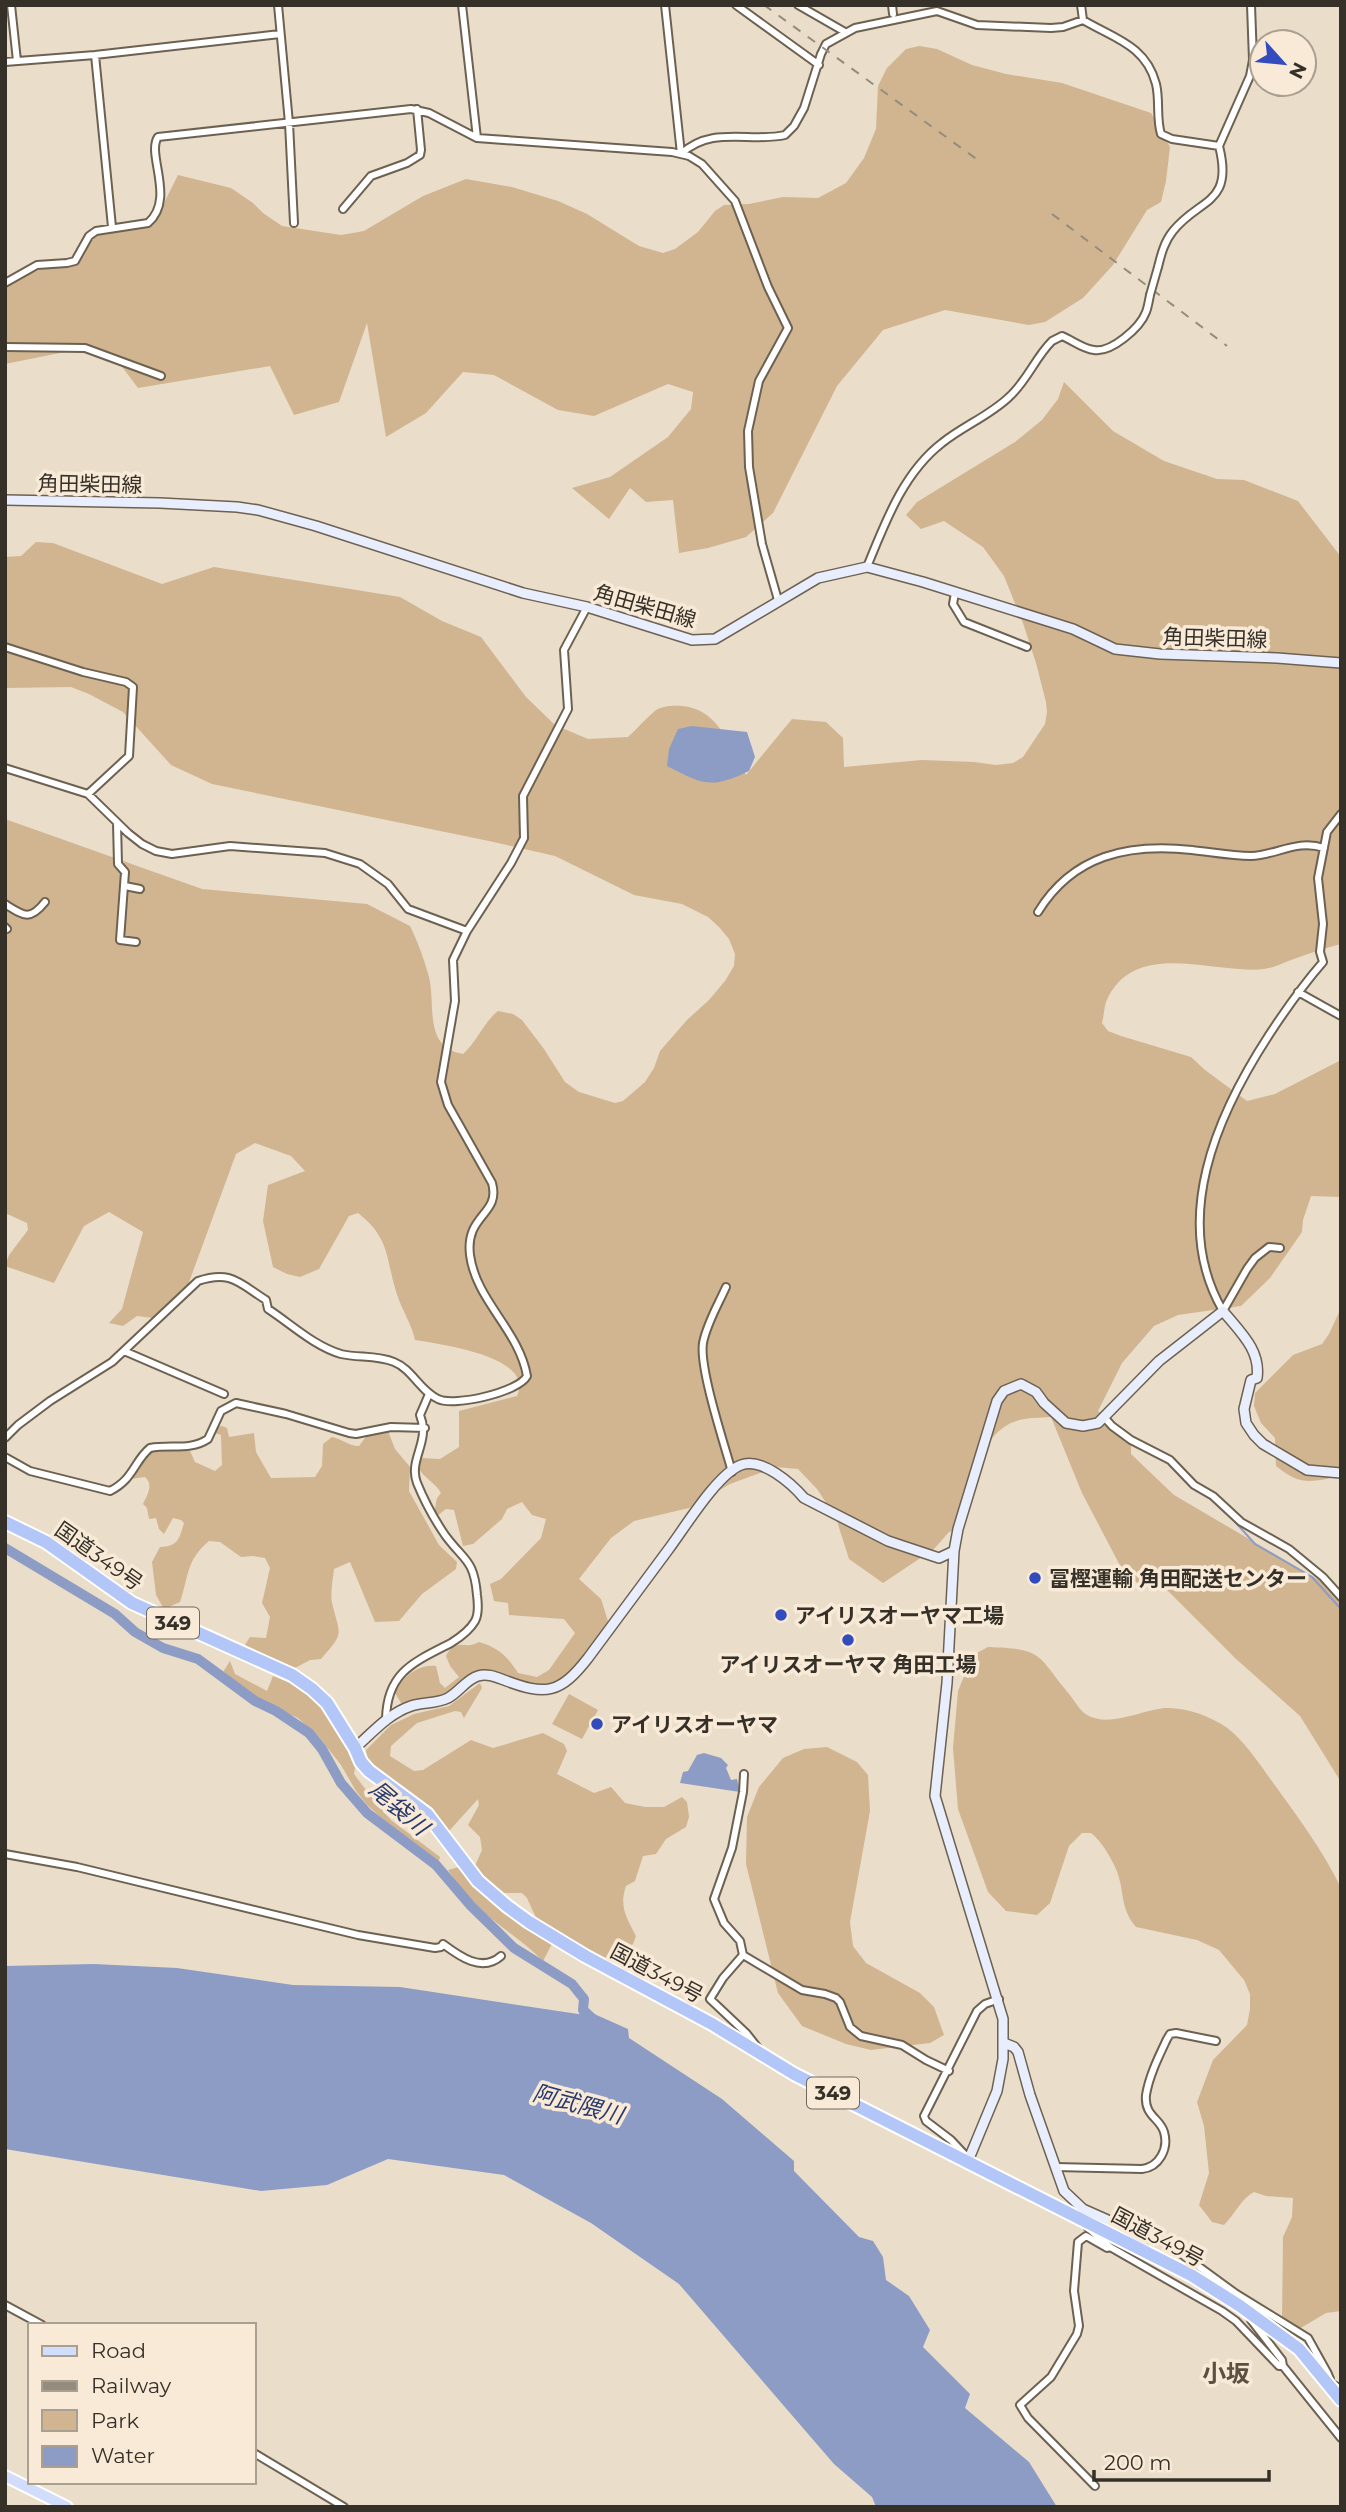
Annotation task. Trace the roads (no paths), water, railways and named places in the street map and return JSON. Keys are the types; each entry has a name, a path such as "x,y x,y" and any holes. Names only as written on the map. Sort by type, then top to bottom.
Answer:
{"highway":[{"name":"国道349号","path":"5,1522 46,1542 132,1603 300,1680 327,1703 361,1762 375,1776 427,1814 471,1873 507,1906 585,1956 712,2024 794,2074 969,2160 1191,2275 1299,2349 1341,2400"}],"main road":[{"path":"5,2476 66,2507"}],"street":[{"path":"10,5 17,61"},
{"path":"278,5 289,123 294,223"},
{"path":"462,5 477,138"},
{"path":"665,5 681,153"},
{"path":"736,5 819,65"},
{"path":"798,5 845,32"},
{"path":"892,5 893,14"},
{"path":"1081,5 1083,20"},
{"path":"867,567 901,492 931,452 948,438 995,410 1008,398 1052,341 1062,336 1096,351 1113,347 1142,318 1162,250 1174,230 1217,195 1220,184 1219,146 1250,76 1253,60 1251,5"},
{"path":"681,153 715,137 785,135 799,118 827,44 845,32 937,11 977,25 1051,28 1083,20 1136,49 1144,59 1156,84 1161,134 1172,139 1219,146"},
{"path":"5,62 95,55 279,34"},
{"path":"95,55 112,227"},
{"path":"343,209 371,176 407,163 420,155 417,109"},
{"path":"5,283 37,265 75,261 89,236 102,228 148,223 156,212 161,183 155,144 158,137 417,109 477,138 681,153 702,163 735,201 768,287 788,328 760,381 748,430 749,467 762,544 778,600"},
{"path":"5,347 85,348 161,376"},
{"name":"角田柴田線","path":"5,500 160,503 258,510 523,593 587,607 692,640 715,639 818,578 867,567 1073,629 1115,649 1160,654 1277,657 1341,663"},
{"path":"955,593 953,604 964,622 1027,647"},
{"path":"5,1438 39,1409 112,1362 198,1281 224,1276 266,1300 268,1309 323,1347 347,1355 394,1362 408,1371 429,1394 444,1402 488,1395 521,1384 527,1376 521,1355 480,1289 474,1274 470,1253 471,1231 490,1207 495,1194 492,1183 448,1105 441,1082 455,1001 453,960 467,931 524,838 523,796 568,709 564,650 587,607"},
{"path":"5,647 83,672 126,682 133,687 129,756 89,794"},
{"path":"5,768 89,794 142,844 156,851 172,854 230,846 325,853 360,864 388,884 408,909 467,931"},
{"path":"1341,814 1328,832 1318,878 1323,924 1320,952 1323,962 1298,992 1254,1059 1222,1119 1212,1145 1204,1179 1200,1215 1203,1252 1211,1289 1223,1311 1250,1345 1259,1365 1257,1378 1251,1380 1244,1402 1246,1423 1263,1444 1307,1469 1341,1473"},
{"path":"117,822 118,864 125,872 120,940 136,942"},
{"path":"1038,912 1068,875 1088,863 1119,853 1175,848 1253,856 1289,846 1312,844 1324,848"},
{"path":"125,886 140,889"},
{"path":"5,904 29,915 35,914 44,902"},
{"path":"1298,992 1341,1016"},
{"path":"999,1999 985,2004 977,2011 925,2114 925,2119 969,2160 997,2091 1004,2043 999,1999 935,1796 947,1683 954,1551 997,1401 1004,1391 1021,1384 1036,1392 1066,1423 1083,1426 1098,1423 1160,1361 1223,1311 1255,1258 1269,1247 1280,1248"},
{"path":"726,1287 708,1326 703,1358 732,1472"},
{"path":"124,1351 224,1394"},
{"path":"386,1719 389,1695 397,1678 422,1658 457,1639 475,1621 478,1608 476,1578 472,1567 443,1533 416,1480 417,1456 425,1428 420,1415 429,1394"},
{"path":"5,1457 30,1471 110,1491 133,1473 150,1448 164,1445 187,1447 208,1439 221,1411 236,1403 356,1434 391,1427 425,1428"},
{"path":"1104,1417 1131,1440 1170,1461 1194,1485 1213,1496 1241,1522 1289,1549 1323,1577 1341,1597"},
{"path":"355,1748 386,1719 412,1706 446,1699 472,1678 480,1675 488,1675 524,1689 551,1689 564,1683 588,1658 713,1489 739,1466 762,1466 795,1487 804,1498 888,1541 939,1558 954,1551"},
{"path":"744,1774 732,1848 714,1899 723,1923 740,1941 743,1955 802,1990 836,1998 850,2027 861,2036 908,2047 926,2060 949,2071"},
{"path":"5,1854 77,1867 358,1935 435,1948 443,1944 461,1957 478,1963 490,1963 501,1956"},
{"path":"743,1955 723,1978 710,1999 747,2034 759,2052"},
{"path":"1055,2167 1142,2169 1159,2162 1165,2144 1164,2131 1148,2111 1146,2096 1167,2039 1170,2034 1176,2033 1216,2041"},
{"path":"1004,2043 1018,2052 1064,2191 1077,2204 1128,2229 1147,2252"},
{"path":"1079,2217 1084,2225 1111,2247 1236,2321 1279,2366 1283,2365"},
{"path":"1107,2231 1128,2229 1146,2232 1172,2247 1235,2293 1308,2338 1328,2374 1328,2382 1341,2389"},
{"path":"1096,2486 1028,2418 1020,2405 1051,2377 1077,2334 1079,2326 1074,2291 1078,2242 1086,2236 1107,2248 1111,2247"},
{"path":"5,2305 38,2323"},
{"path":"1250,2314 1251,2320 1283,2365 1341,2438"},
{"path":"256,2454 344,2507"}],"water":[{"path":"692,726 747,732 755,757 749,771 725,780 708,782 699,781 667,766 669,749 678,729"},
{"path":"704,1753 721,1758 728,1765 726,1768 731,1780 737,1779 740,1792 680,1783 683,1772 688,1771 697,1755"},
{"name":"阿武隈川","path":"94,1964 177,1968 293,1985 400,1987 578,2014 592,2013 628,2029 629,2038 722,2099 794,2161 794,2171 859,2237 873,2241 883,2257 886,2280 909,2296 930,2330 923,2347 970,2394 965,2408 1029,2462 1057,2507 876,2507 872,2497 834,2464 679,2284 591,2223 504,2175 388,2159 327,2185 261,2191 5,2149 5,1966"}],"waterway":[{"path":"1228,1514 1255,1544 1312,1577 1341,1609"},
{"name":"尾袋川","path":"5,1548 115,1614 135,1632 163,1648 198,1659 255,1701 276,1711 309,1733 322,1749 341,1783 367,1813 436,1865 471,1906 514,1948 572,1984 584,1999 583,2010 596,2022"}],"railway":[{"path":"764,5 982,163"},
{"path":"1052,214 1227,346"}],"place":[{"name":"冨樫運輸 角田配送センター","path":"1035,1578"},
{"name":"アイリスオーヤマ工場","path":"781,1615"},
{"name":"アイリスオーヤマ 角田工場","path":"848,1640"},
{"name":"アイリスオーヤマ","path":"597,1724"}],"district":[{"name":"小坂","path":"1226,2373"}]}
